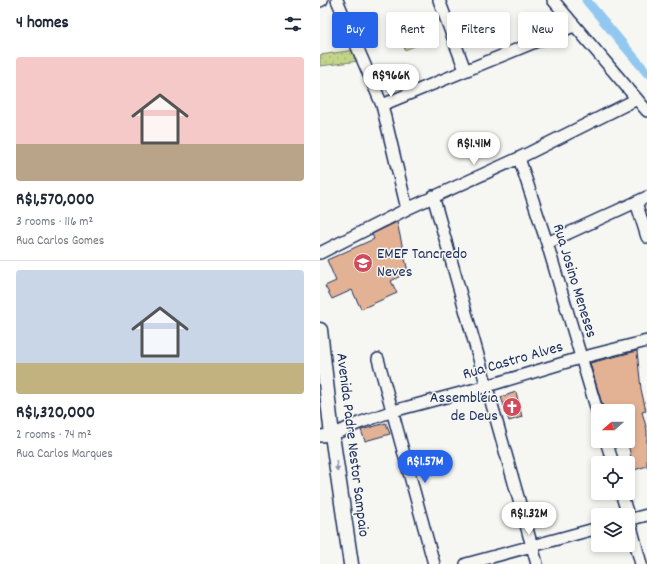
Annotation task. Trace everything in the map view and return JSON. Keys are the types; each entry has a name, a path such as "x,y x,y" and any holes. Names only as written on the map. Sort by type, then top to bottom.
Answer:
{"main road":[{"name":"Avenida Padre Nestor Sampaio","path":"320,330 326,435 351,564"}],"street":[{"path":"337,0 382,105 407,209"},
{"path":"439,0 465,70"},
{"path":"553,0 647,111"},
{"path":"382,105 574,26"},
{"path":"320,252 433,196 519,158 637,99"},
{"name":"Rua Josino Meneses","path":"519,158 595,404"},
{"path":"433,196 537,564"},
{"path":"546,243 647,197"},
{"path":"636,202 647,237"},
{"name":"Rua Castro Alves","path":"326,435 393,411 487,386 580,358 647,341"},
{"path":"378,359 434,564"},
{"path":"635,517 647,515"},
{"path":"466,564 591,530"},
{"path":"635,543 641,564"}],"green space":[{"path":"355,50 359,61 320,66 320,55"}],"building":[{"name":"EMEF Tancredo Neves","path":"397,222 408,272 391,281 397,293 361,309 352,290 332,299 325,286 336,281 327,260 374,239 372,234"},
{"path":"637,351 641,389 646,411 642,412 647,430 647,466 635,470 635,456 631,456 629,448 635,448 635,404 602,404 590,363"},
{"name":"Assembléia de Deus","path":"516,392 522,417 509,421 501,397"},
{"path":"386,423 390,434 365,441 361,430"}],"waterway":[{"path":"586,0 647,73"}],"place":[{"name":"EMEF Tancredo Neves","path":"363,263"},
{"name":"Assembléia de Deus","path":"512,407"}]}
